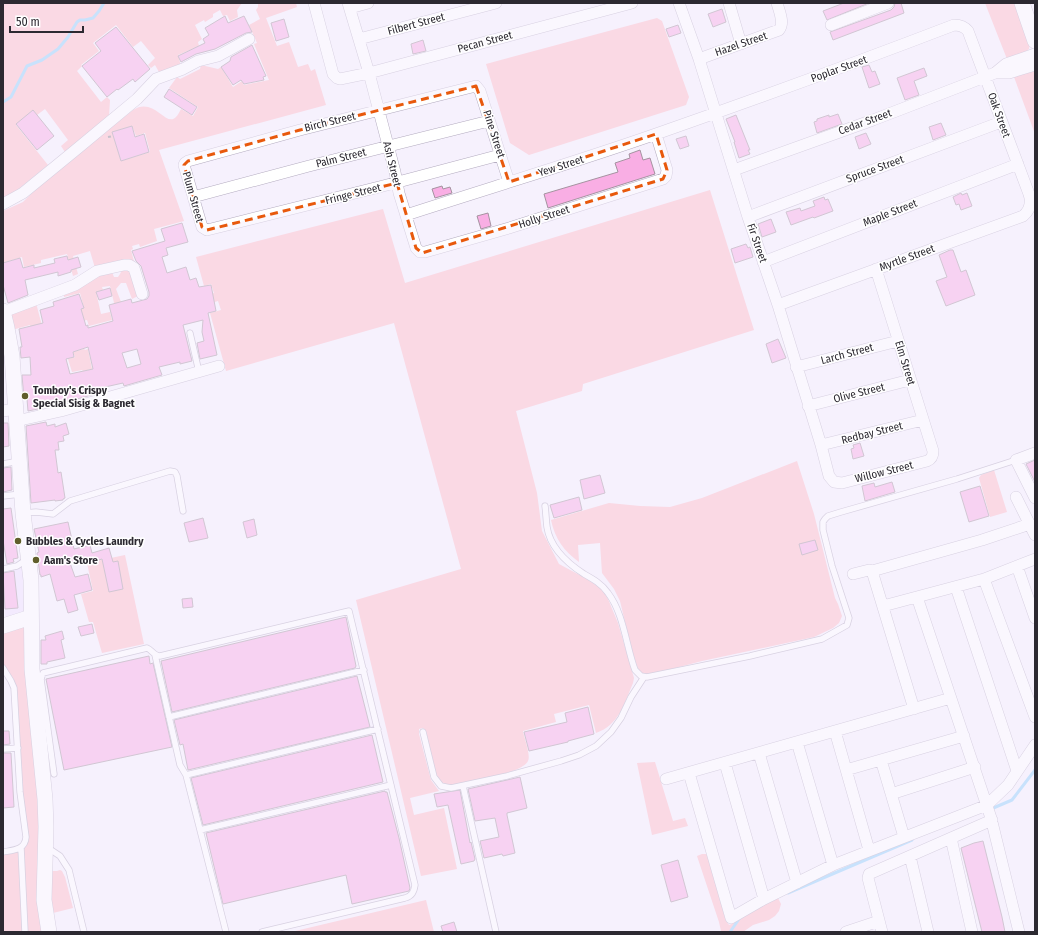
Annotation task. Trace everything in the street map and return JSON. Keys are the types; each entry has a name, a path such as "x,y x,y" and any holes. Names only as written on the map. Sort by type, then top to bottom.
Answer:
{"street":[{"name":"Pecan Street","path":"314,3 333,74 337,78 369,73 632,3"},
{"path":"349,5 368,3"},
{"name":"Filbert Street","path":"359,39 496,3"},
{"name":"Fir Street","path":"679,3 699,59 748,217 778,305 829,476 834,482"},
{"path":"729,3 742,44"},
{"name":"Hazel Street","path":"699,59 777,32 781,28 782,21 777,3"},
{"path":"831,25 888,3"},
{"path":"1022,3 1035,41"},
{"name":"Ash Street","path":"349,5 369,73 406,215 416,248 420,252"},
{"name":"Poplar Street","path":"715,112 810,80 954,25 962,26"},
{"name":"Oak Street","path":"962,26 968,31 990,75 1001,122 1029,194 1031,200 1030,206"},
{"path":"3,204 23,193 137,99 156,79 183,69 198,61 218,56 250,39"},
{"path":"990,75 1006,64 1035,54"},
{"path":"990,75 1009,73 1035,65"},
{"name":"Cedar Street","path":"734,170 873,120 990,75"},
{"name":"Birch Street","path":"185,163 188,160 300,130 474,86 478,87"},
{"name":"Pine Street","path":"478,87 509,182"},
{"name":"Yew Street","path":"406,215 656,134 715,112"},
{"name":"Palm Street","path":"194,197 309,166 489,121"},
{"name":"Spruce Street","path":"748,217 1001,122"},
{"name":"Holly Street","path":"420,252 425,252 502,230 663,179 666,176 667,170 656,134"},
{"name":"Fringe Street","path":"205,230 500,155"},
{"name":"Plum Street","path":"185,163 185,168 202,227 205,230"},
{"name":"Maple Street","path":"763,262 1018,164"},
{"name":"Myrtle Street","path":"778,305 1023,216 1028,212 1030,206"},
{"path":"49,932 44,900 46,847 44,799 32,669 32,590 23,513 19,461 11,413 8,364 11,346 3,312 78,284 94,272 117,266 129,265 134,268 142,294"},
{"name":"Elm Street","path":"876,269 933,451 932,457"},
{"name":"Larch Street","path":"796,367 898,341"},
{"path":"11,413 68,409 219,366"},
{"name":"Olive Street","path":"808,406 910,380"},
{"name":"Redbay Street","path":"821,445 923,420"},
{"path":"1035,453 1016,460 1035,498"},
{"name":"Willow Street","path":"834,482 842,483 898,470 927,462 932,457"},
{"path":"1016,497 1035,535"},
{"path":"853,574 868,570 872,571 968,544 1030,524"},
{"path":"883,606 984,579 1035,559"},
{"path":"1017,566 1035,618"},
{"path":"872,571 914,709"},
{"path":"984,579 1035,717"},
{"path":"956,587 1017,771"},
{"path":"917,597 990,813 1019,932"},
{"path":"3,626 32,617"},
{"path":"666,779 952,698"},
{"path":"835,731 869,850"},
{"path":"846,770 964,736"},
{"path":"797,742 833,865"},
{"path":"846,932 881,927 868,875 870,873 951,838 990,813 1035,745"},
{"path":"759,753 797,883"},
{"path":"881,760 904,837"},
{"path":"725,763 764,899"},
{"path":"891,794 975,767"},
{"path":"689,773 731,918 764,899 833,865 869,850 904,837 990,813"},
{"path":"951,838 972,932"},
{"path":"910,856 928,932"}],"lane":[{"path":"190,333 199,372"},
{"path":"545,506 547,528 554,546 559,553 582,573 596,581 608,592 617,611 635,670 638,674 644,677 650,677 822,639 847,625 849,618 834,573 824,536 823,526 825,519 828,516 958,479 1016,460"},
{"path":"3,464 19,461"},
{"path":"23,513 36,512 53,514 70,501 170,471 175,472 177,476 183,511"},
{"path":"3,496 22,494"},
{"path":"3,569 17,566 28,559"},
{"path":"155,655 160,656 347,611 350,613 415,885 415,891 411,896 330,917 262,932"},
{"path":"54,774 41,679 42,674 147,648 153,652 155,655 180,765 186,775 226,932"},
{"path":"3,668 14,688 20,792 26,838 25,844 21,848 3,852"},
{"path":"169,717 364,670"},
{"path":"423,732 434,777 438,783 445,788 462,786 507,776 561,762 596,746 611,732 622,718 631,697 644,677"},
{"path":"186,775 378,729"},
{"path":"3,749 18,748"},
{"path":"200,830 391,785"},
{"path":"462,786 496,932"},
{"path":"46,847 60,856 69,870 84,932"},
{"path":"21,848 25,932"}],"highlighted area":[{"path":"476,86 509,182 656,134 667,170 663,179 422,253 416,248 397,183 207,230 202,227 184,165 188,161 300,130"}],"shaded area":[{"path":"3,3 242,3 237,10 238,17 230,21 227,15 223,16 220,10 213,14 213,17 205,22 204,20 195,25 202,39 198,42 199,46 178,55 181,66 159,72 155,65 151,68 148,65 155,58 141,41 133,47 116,25 93,43 99,51 81,65 82,66 77,71 101,102 107,97 110,100 109,116 65,152 61,146 68,140 45,109 37,115 33,110 16,125 48,165 15,192 3,198"},
{"path":"258,3 296,3 297,7 266,18 277,46 289,42 298,67 308,64 311,71 315,69 326,105 159,150 184,221 154,229 157,241 140,247 139,244 132,246 133,249 131,250 135,265 95,268 90,251 73,256 78,274 73,276 67,254 41,260 41,263 24,267 22,257 3,263 3,211 23,202 41,183 133,110 140,107 147,107 153,109 168,119 172,119 177,116 181,109 193,116 198,107 169,88 177,77 180,79 200,69 201,65 218,69 221,67 233,87 242,81 244,85 269,80 254,44 257,43 249,25 260,19 256,10","holes":["132,126 136,136 145,133 150,152 121,161 112,132"]},
{"path":"985,3 1016,3 1030,42 1029,49 1007,59"},
{"path":"657,18 662,21 689,97 686,105 529,155 510,143 486,64"},
{"path":"1032,71 1035,72 1035,134 1014,77"},
{"path":"710,190 754,330 583,384 582,391 516,411 537,493 542,531 559,564 587,579 603,590 618,623 634,678 627,699 620,713 610,725 596,733 589,705 554,714 556,722 523,731 529,755 528,761 524,766 505,774 452,786 444,784 436,774 431,759 426,731 423,728 419,729 431,780 439,791 410,798 414,815 444,808 457,869 421,876 356,600 461,569 394,323 226,371 210,313 221,310 218,301 208,304 206,295 214,293 211,284 204,286 196,257 383,209 405,283"},
{"path":"111,270 114,277 118,277 122,270 131,270 138,296 132,299 126,283 121,283 116,289 123,307 115,307 110,286 102,287 103,290 96,292 101,314 110,312 112,320 89,326 87,320 79,322 75,311 84,308 80,293 64,297 64,293 90,278"},
{"path":"36,303 45,337 33,336 30,325 12,330 9,313"},
{"path":"88,349 92,369 72,372 68,359 75,357 73,352"},
{"path":"797,461 814,514 835,598 842,616 839,623 833,628 814,637 702,661 649,675 642,674 638,669 632,651 620,601 614,589 602,573 600,543 578,545 579,562 561,544 555,533 551,520 609,503 670,507 702,498"},
{"path":"994,470 1007,512 990,517 979,478 981,475"},
{"path":"125,555 144,644 102,653 93,622 89,622 81,594 93,591 87,563"},
{"path":"29,565 31,616 6,624 3,594 3,573"},
{"path":"23,626 37,773 43,932 3,932 3,851 24,848 17,690 13,678 3,664 3,633"},
{"path":"655,762 673,821 685,818 688,826 652,835 637,763"},
{"path":"706,854 708,856 728,924 730,925 735,919 777,896 781,904 779,911 769,920 753,925 743,932 720,932 719,922 697,856"},
{"path":"60,870 65,877 73,908 53,913 51,897 52,871"},
{"path":"426,900 434,932 291,932"}],"building":[{"path":"844,3 869,3 827,20 823,11"},
{"path":"895,3 901,3 904,13 833,40 830,32 891,10"},
{"path":"722,9 726,22 713,27 708,14"},
{"path":"225,16 228,23 244,16 252,32 246,33 215,49 196,54 181,62 178,56 205,43 203,39 209,35 205,28"},
{"path":"284,19 289,37 276,41 271,23"},
{"path":"678,25 681,33 669,37 666,29"},
{"path":"116,27 150,69 135,82 133,79 107,97 82,66 101,51 95,43"},
{"path":"423,40 426,51 413,54 411,44"},
{"path":"252,45 266,76 263,77 264,80 244,84 241,80 233,85 221,67 230,61 231,57"},
{"path":"869,65 872,72 875,71 880,84 869,88 862,67"},
{"path":"924,68 927,76 914,81 919,95 905,100 897,78"},
{"path":"169,89 197,107 192,115 164,97"},
{"path":"33,110 54,136 37,150 16,124"},
{"path":"838,114 842,124 817,133 814,122 817,121 817,119"},
{"path":"736,115 750,150 748,150 750,154 739,158 735,142 726,119"},
{"path":"941,123 946,135 933,140 929,127"},
{"path":"132,126 135,137 144,134 149,152 121,161 112,132"},
{"path":"866,133 871,144 859,149 855,137"},
{"path":"686,136 689,146 680,149 676,139"},
{"path":"640,150 643,160 650,158 655,174 548,208 544,194 618,172 615,163 630,158 629,154"},
{"path":"442,186 443,189 450,187 452,193 435,198 432,189"},
{"path":"961,193 962,195 967,193 972,206 961,210 959,204 956,205 953,197"},
{"path":"824,197 825,200 828,199 833,211 791,225 786,212 800,208 801,211 815,206 813,201"},
{"path":"488,213 491,226 481,229 477,216"},
{"path":"771,219 776,232 762,237 758,224"},
{"path":"182,223 188,242 166,248 168,255 162,257 167,273 186,267 190,280 196,278 199,287 211,285 216,311 208,313 217,355 200,359 197,343 204,341 202,332 203,320 183,325 192,361 159,367 162,375 124,386 123,383 105,387 106,391 58,405 57,402 43,406 43,408 28,411 27,399 24,399 22,375 31,375 30,357 21,358 20,347 22,347 19,329 43,323 40,310 54,306 53,302 79,294 84,308 81,309 88,328 113,321 109,305 131,299 132,303 147,299 149,292 141,266 136,261 132,251 165,241 161,229","holes":["88,347 93,369 70,374 66,359 74,357 73,352","137,349 141,364 127,368 122,353"]},
{"path":"746,244 748,248 750,247 753,257 735,263 731,249"},
{"path":"953,250 961,272 966,270 975,295 946,306 936,281 947,277 939,255"},
{"path":"67,256 68,260 78,257 81,267 58,276 58,272 25,280 28,295 8,303 3,285 3,263 20,258 23,268 34,265 34,268 55,263 54,259"},
{"path":"110,288 112,296 99,300 96,292"},
{"path":"778,339 786,358 772,363 766,344"},
{"path":"46,422 47,426 55,424 55,427 66,423 69,434 63,436 64,441 58,442 59,450 55,450 58,473 61,472 65,498 63,500 31,503 26,426"},
{"path":"3,423 8,423 9,446 3,447"},
{"path":"860,443 864,456 853,459 851,449 854,448 853,445"},
{"path":"1035,460 1035,482 1026,464"},
{"path":"11,467 12,490 3,492 3,468"},
{"path":"600,475 605,493 584,499 580,480"},
{"path":"892,482 895,492 865,501 862,486 874,483 875,487"},
{"path":"980,486 989,516 969,522 960,492"},
{"path":"579,497 582,510 554,518 550,505"},
{"path":"11,508 18,558 13,559 14,562 7,564 3,540 3,509"},
{"path":"203,518 208,538 189,542 184,523"},
{"path":"254,519 257,535 247,538 243,522"},
{"path":"68,522 74,549 90,545 92,553 109,548 113,562 118,561 123,589 109,592 102,559 88,563 87,559 70,563 75,577 88,574 92,590 74,595 78,610 68,613 64,599 57,601 50,574 41,577 40,575 37,553 39,552 34,529"},
{"path":"815,540 818,550 802,555 799,544"},
{"path":"14,571 18,608 5,609 3,573"},
{"path":"192,598 193,607 183,608 182,599"},
{"path":"346,617 356,666 355,668 172,712 161,661"},
{"path":"92,624 94,633 81,636 78,627"},
{"path":"62,631 64,639 61,640 65,658 47,662 47,664 41,664 41,640 46,640 45,636"},
{"path":"149,656 150,664 153,663 172,747 64,770 46,679"},
{"path":"357,676 370,727 188,770 183,744 180,745 174,720"},
{"path":"588,707 594,734 529,751 524,732 567,722 565,713"},
{"path":"3,731 9,731 10,744 3,745"},
{"path":"372,735 383,782 203,825 191,778"},
{"path":"3,753 11,753 14,807 3,808"},
{"path":"520,777 527,808 507,813 515,853 484,858 480,841 499,837 495,818 475,821 468,789"},
{"path":"460,790 470,843 471,842 475,859 474,861 461,864 448,805 437,807 434,794"},
{"path":"385,791 387,792 399,838 410,888 409,891 352,904 346,875 223,904 206,833"},
{"path":"983,841 1005,932 982,932 961,848"},
{"path":"678,860 688,897 671,902 661,865"},
{"path":"454,922 457,932 443,932 441,926"}],"waterway":[{"path":"3,102 11,97 27,66 42,60 58,49 68,37 77,22 80,20 93,18 104,3"},
{"path":"991,809 1012,800 1035,770"},
{"path":"788,893 912,840"},
{"path":"730,932 739,919"}],"place":[{"name":"Tomboy's Crispy Special Sisig & Bagnet","path":"25,396"},
{"name":"Bubbles & Cycles Laundry","path":"18,541"},
{"name":"Aam's Store","path":"36,560"}]}
